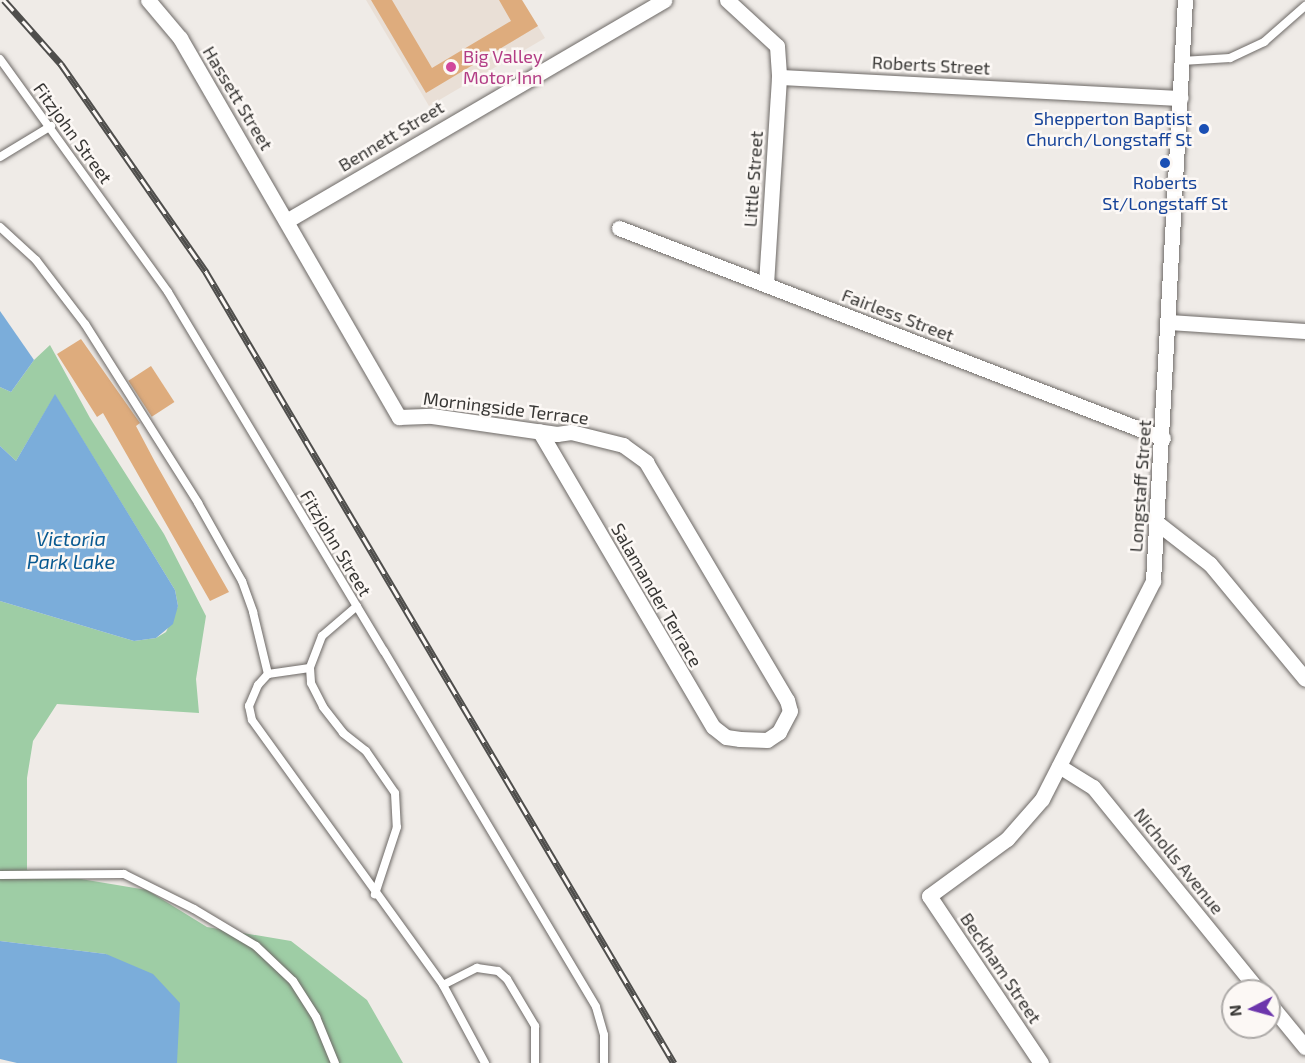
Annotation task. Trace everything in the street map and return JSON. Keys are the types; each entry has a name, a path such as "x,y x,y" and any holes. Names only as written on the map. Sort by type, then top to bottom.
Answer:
{"street":[{"name":"Hassett Street","path":"148,0 180,39 288,220"},
{"name":"Bennett Street","path":"637,12 650,0"},
{"name":"Bennett Street","path":"288,220 637,12 664,0"},
{"path":"727,0 777,46 779,77"},
{"name":"Longstaff Street","path":"929,896 1007,838 1042,800 1153,581 1163,438 1185,0"},
{"name":"Roberts Street","path":"779,77 1180,98"},
{"name":"Little Street","path":"766,285 779,77"},
{"name":"Morningside Terrace","path":"288,220 399,417 432,416 539,431 571,432 623,445 646,462 788,700 786,721 779,732 767,740"},
{"name":"Fairless Street","path":"619,228 1163,438"},
{"path":"1169,322 1305,331"},
{"name":"Salamander Terrace","path":"539,431 713,728 726,737 767,740"},
{"path":"1156,522 1210,564 1305,680"},
{"name":"Nicholls Avenue","path":"1059,766 1093,787 1250,979"},
{"name":"Beckham Street","path":"929,896 1041,1063"},
{"path":"1281,1018 1305,1047"}],"lane":[{"path":"1182,61 1230,58 1264,42 1305,6"},
{"name":"Fitzjohn Street","path":"0,59 51,126 168,292 357,606 596,1007 604,1035 604,1063"},
{"path":"0,158 51,126"},
{"path":"0,227 36,260 85,324 198,503 242,581 268,674 249,706 252,720 375,894 443,985 485,1063"},
{"path":"357,606 322,636 310,668 311,682 323,707 384,772 395,793 397,827 375,894"},
{"path":"268,674 310,668"},
{"path":"0,875 124,874 194,909 256,946 293,981 316,1017 335,1063"},
{"path":"443,985 477,968 498,970 507,979 535,1026 535,1063"}],"shaded area":[{"name":"Big Valley Motor Inn","path":"366,0 522,0 545,38 429,106"}],"green space":[{"path":"50,345 90,418 164,534 206,616 196,679 199,713 57,704 33,741 27,778 27,870 147,890 207,927 291,941 367,1000 403,1063 177,1063 176,1035 106,954 0,941 0,601 134,641 156,638 166,632 178,606 175,590 55,395 16,461 0,446 0,387 11,392 34,360"}],"water":[{"path":"0,311 34,360 11,392 0,387"},
{"name":"Victoria Park Lake","path":"55,394 175,590 178,606 173,624 156,638 134,641 0,601 0,446 16,461"},
{"path":"0,941 106,954 153,974 180,1003 177,1063 17,1063 0,1059"}],"building":[{"path":"371,0 392,0 432,68 511,21 499,0 522,0 538,26 426,93"},
{"path":"81,339 140,423 136,426 229,592 210,601 103,413 97,417 57,354"},
{"path":"151,366 174,402 152,417 128,381"}],"railway":[{"path":"4,0 61,64 206,272 674,1063"}],"place":[{"name":"Big Valley Motor Inn","path":"451,67"},
{"name":"Shepperton Baptist Church/Longstaff St","path":"1204,129"},
{"name":"Roberts St/Longstaff St","path":"1165,163"}]}
